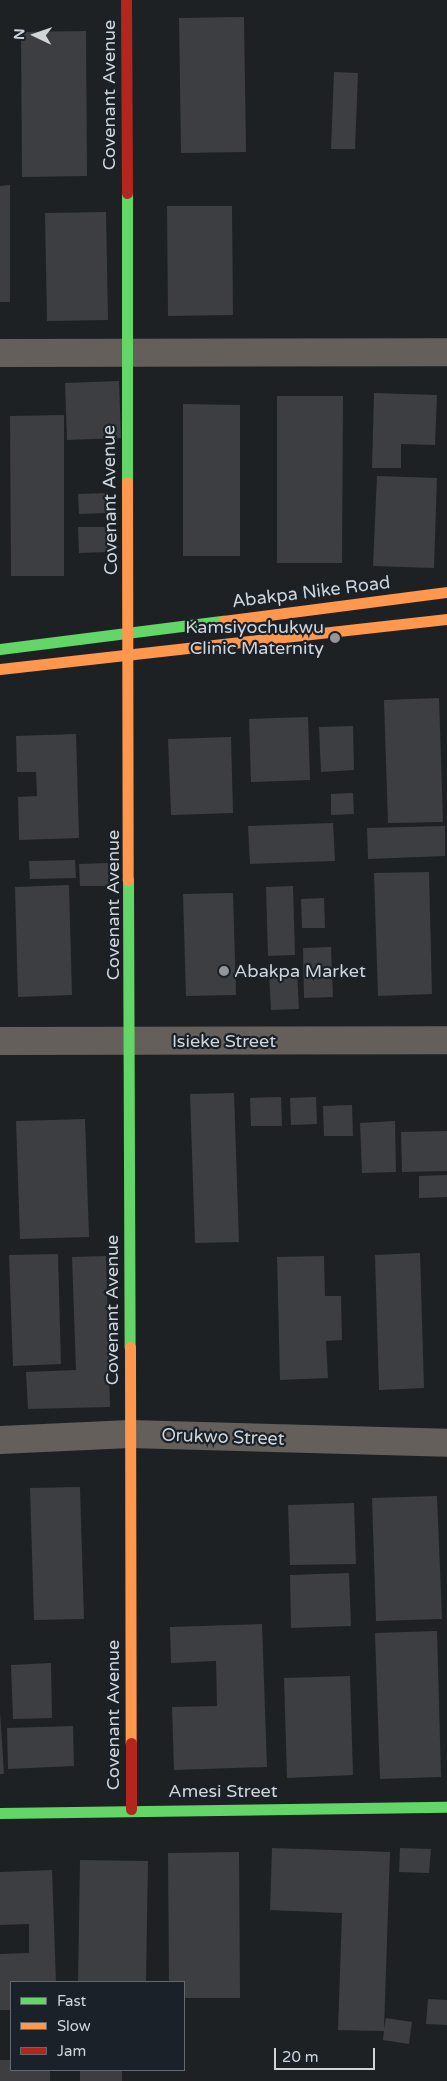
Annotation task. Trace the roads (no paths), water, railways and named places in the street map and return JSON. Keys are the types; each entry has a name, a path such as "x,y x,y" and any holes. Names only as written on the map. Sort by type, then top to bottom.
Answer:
{"street":[{"name":"Covenant Avenue","path":"126,0 125,355 130,633 131,1809"},
{"path":"0,353 125,355 447,352"},
{"name":"Abakpa Nike Road","path":"0,649 447,592"},
{"path":"0,669 447,619"},
{"name":"Isieke Street","path":"0,1041 447,1040"},
{"name":"Orukwo Street","path":"0,1440 130,1434 447,1443"},
{"name":"Amesi Street","path":"0,1813 131,1809 447,1807"}],"place":[{"name":"Kamsiyochukwu Clinic Maternity","path":"335,638"},
{"name":"Abakpa Market","path":"224,971"}]}
